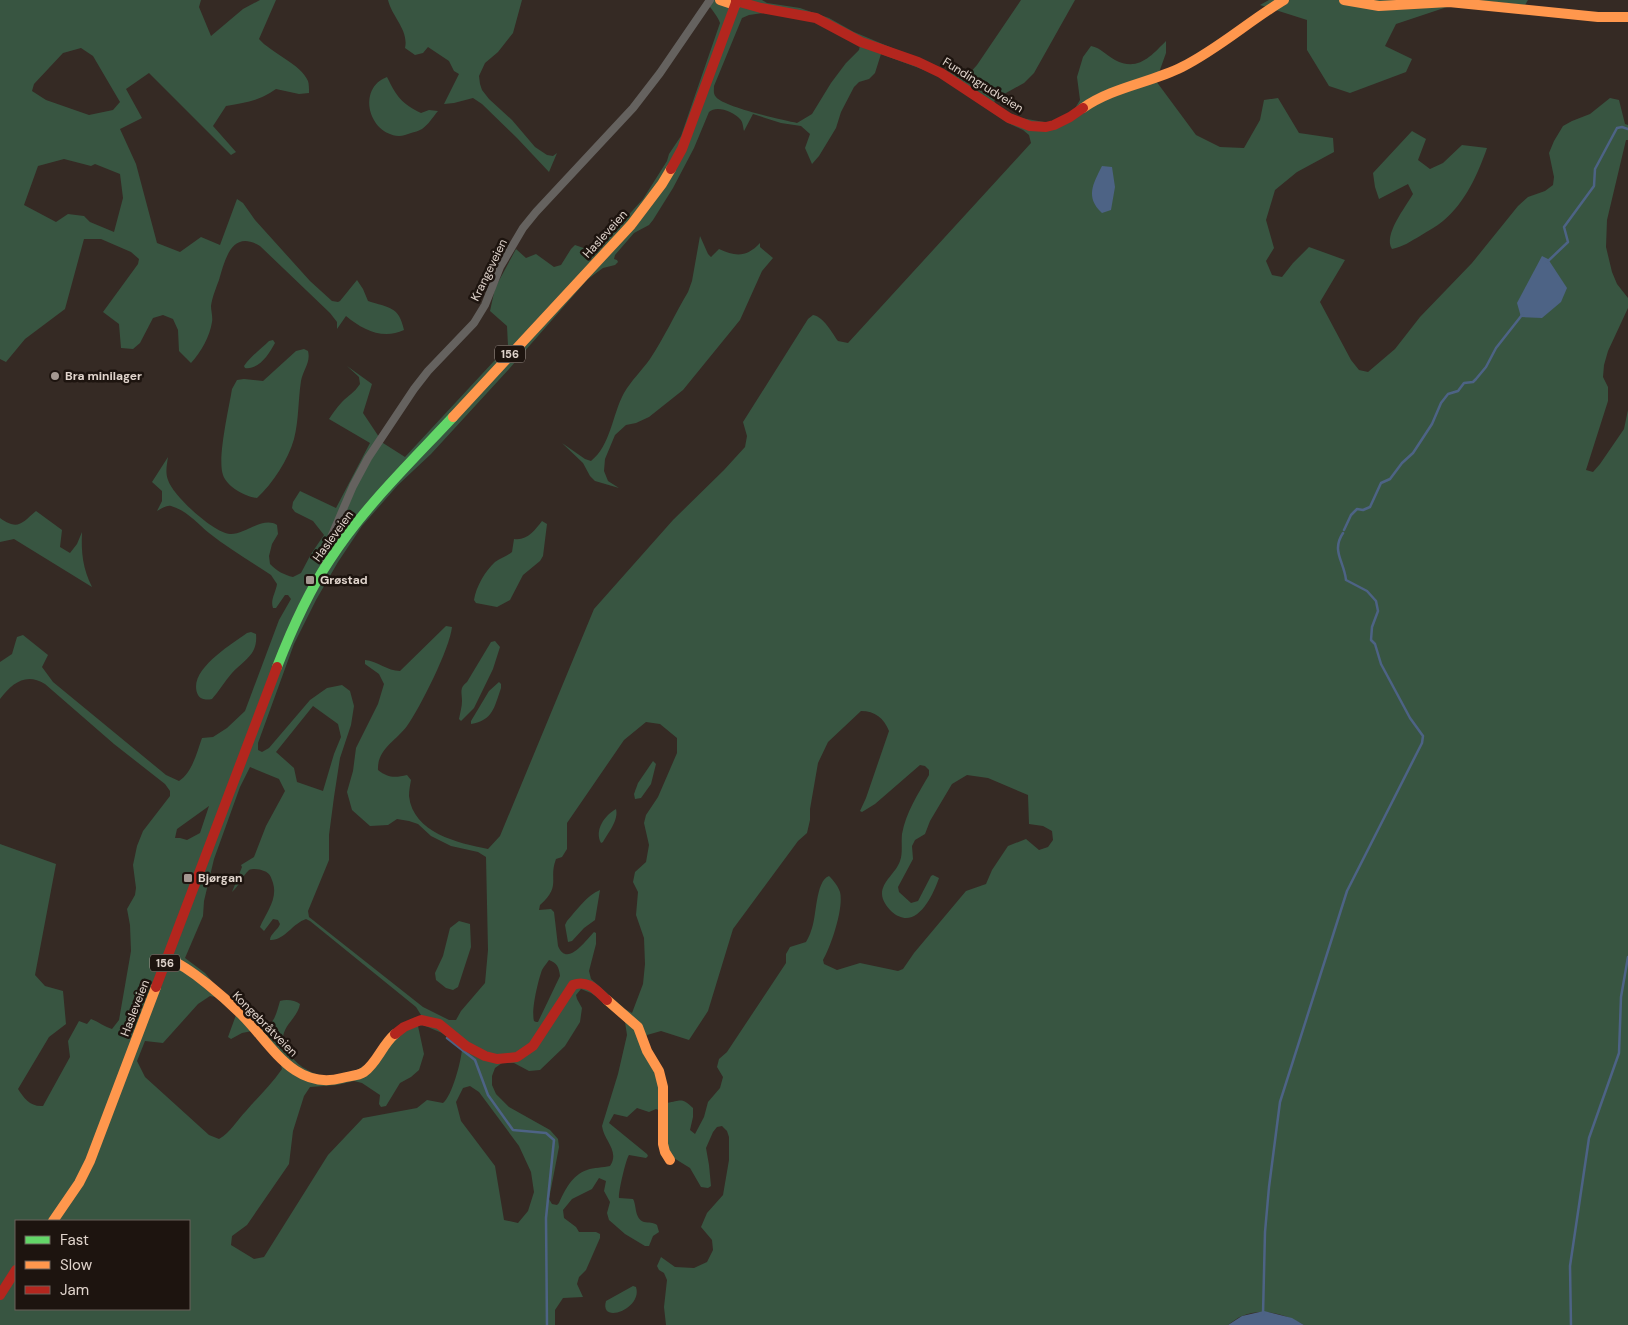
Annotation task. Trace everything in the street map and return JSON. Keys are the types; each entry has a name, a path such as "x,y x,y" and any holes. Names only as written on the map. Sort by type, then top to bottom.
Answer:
{"street":[{"name":"Krangeveien","path":"323,570 329,542 353,486 368,458 428,371 474,323 485,305 500,268 523,228 633,108 660,73 710,0"},
{"name":"Fundingrudveien","path":"720,0 816,18 861,42 918,62 941,73 959,83 1009,118 1042,128 1060,124 1095,99 1150,80 1190,63 1244,24 1284,0"},
{"path":"1344,0 1378,6 1449,2 1598,17 1628,16"},
{"name":"Hasleveien","path":"54,1220 74,1192 90,1161 286,646 323,570 368,509 624,232 654,196 673,167 690,131 736,2"},
{"name":"Kongebråtveien","path":"167,958 185,967 242,1015 286,1064 300,1074 315,1080 331,1081 362,1073 372,1065 393,1035 410,1023 421,1020 439,1024 466,1046 485,1056 497,1059 517,1057 533,1046 574,986 577,983 586,983 593,986 638,1027 646,1051 659,1071 663,1086 663,1144 670,1160"},
{"path":"0,1294 15,1272"}],"green space":[{"path":"0,0 201,0 199,7 211,36 243,9 260,0 276,0 259,39 299,69 308,82 309,93 299,94 276,89 257,99 226,106 213,126 236,152 231,155 149,73 126,89 142,118 120,129 136,164 157,243 180,252 201,237 220,245 237,199 243,203 255,220 310,281 332,301 340,301 357,280 368,301 396,312 404,330 396,333 381,334 359,326 346,316 337,329 337,322 330,313 260,246 243,241 231,249 224,263 212,300 212,320 209,333 202,349 191,363 179,351 178,330 173,319 163,315 153,318 140,343 133,349 121,348 119,324 103,312 138,264 139,259 131,252 101,239 84,239 65,309 25,339 6,362 0,359","holes":["81,48 93,56 120,102 113,110 89,115 46,100 32,91 34,84 63,53","64,159 91,166 95,164 120,174 123,198 114,232 90,222 84,216 68,214 56,222 24,205 38,166"]},
{"path":"388,0 522,0 513,33 498,52 485,63 479,76 480,84 489,99 512,120 535,147 547,155 553,156 557,153 549,172 517,138 482,104 473,98 444,104 459,74 454,71 449,61 428,47 423,53 415,55 405,48 405,35"},
{"path":"706,0 762,0 767,3 800,8 829,18 854,32 959,76 968,75 977,65 1021,0 1075,0 1034,73 1024,83 994,101 1005,111 1021,118 1050,123 1074,110 1080,100 1077,77 1083,57 1091,46 1101,50 1115,60 1131,64 1144,61 1166,41 1166,53 1156,81 1196,135 1220,147 1244,148 1260,120 1264,100 1278,98 1299,133 1333,138 1334,152 1297,172 1275,190 1266,220 1274,248 1266,261 1272,275 1282,277 1309,247 1345,260 1320,302 1351,360 1359,370 1368,372 1395,349 1420,317 1472,263 1518,206 1528,197 1545,191 1553,185 1554,177 1549,153 1563,126 1590,114 1610,98 1619,100 1625,124 1628,125 1628,140 1626,140 1607,220 1606,247 1617,284 1628,298 1628,308 1608,351 1604,365 1603,377 1608,387 1608,401 1586,470 1593,472 1600,464 1624,429 1628,410 1628,1325 1304,1325 1281,1315 1257,1312 1242,1316 1228,1325 666,1325 664,1307 667,1280 664,1273 657,1266 661,1257 675,1267 694,1268 707,1262 713,1250 712,1240 701,1227 707,1213 723,1195 729,1160 729,1137 727,1131 722,1126 717,1127 713,1132 706,1148 711,1186 708,1188 701,1187 690,1168 669,1155 661,1111 656,1109 649,1112 637,1108 627,1117 614,1114 609,1123 648,1156 646,1158 629,1155 622,1176 619,1198 633,1199 639,1218 644,1222 657,1225 659,1232 653,1236 649,1246 645,1246 625,1234 609,1220 607,1213 610,1202 604,1191 606,1181 599,1178 592,1189 572,1199 563,1210 564,1218 576,1227 579,1232 596,1232 600,1234 600,1238 586,1270 579,1277 577,1284 583,1297 563,1298 555,1310 555,1325 0,1325 0,844 56,864 35,975 45,986 63,991 66,1024 49,1037 18,1089 25,1099 34,1105 43,1106 70,1057 68,1041 79,1021 87,1024 91,1019 112,1029 119,1020 131,951 127,909 135,895 133,865 137,846 143,831 170,796 170,791 165,784 114,744 45,684 32,679 20,681 9,688 0,699 0,662 12,654 17,637 23,635 48,655 42,667 53,682 166,775 179,781 184,777 193,762 202,738 213,737 227,728 245,711 279,620 291,599 288,595 285,595 276,608 273,608 277,584 271,575 224,544 182,511 169,506 157,511 162,501 162,491 152,482 168,457 166,471 171,487 195,513 214,527 230,534 241,532 260,524 272,523 277,525 278,534 272,544 269,556 270,564 275,569 293,577 301,573 324,535 313,521 295,512 292,508 293,502 300,491 336,508 370,443 329,419 340,404 360,384 359,377 347,366 372,384 363,413 383,443 405,457 508,346 507,326 490,311 495,288 516,249 526,258 536,254 554,267 561,265 575,245 595,252 643,199 681,136 720,23","holes":["763,13 811,20 860,45 859,50 846,63 831,83 812,114 797,123 754,113 721,101 714,93 714,86 742,18","881,54 935,74 1008,123 1023,130 1029,135 1031,143 848,343 838,341 817,316 813,315 808,319 743,422 747,436 745,447 673,520 594,609 500,836 488,849 451,839 428,827 412,809 409,796 411,780 407,775 392,777 378,770 384,751 407,726 426,692 446,649 452,627 446,626 400,671 365,660 365,664 379,674 384,684 378,704 356,748 353,771 347,792 352,810 370,826 388,825 397,819 409,821 418,824 431,836 451,846 478,852 486,857 488,950 485,983 461,1011 456,1020 449,1020 423,1007 309,917 308,911 329,860 329,835 340,758 351,725 354,706 350,691 342,685 327,688 310,700 269,748 262,752 258,750 258,743 294,644 316,600 362,526 398,485 431,454 509,369 588,279 603,268 615,265 618,262 614,259 615,255 634,233 649,225 653,220 673,188 694,148 709,112 720,109 737,116 741,120 744,131 753,114 781,123 801,126 810,134 805,148 812,164 836,128 841,112 854,87 859,82 869,79 875,73","313,706 338,724 341,737 323,791 297,782 294,768 276,752","861,711 866,711 878,716 889,731 860,811 862,812 875,804 920,765 925,766 929,770 929,775 906,818 902,834 900,861 884,885 882,894 886,905 900,917 908,918 915,916 932,895 939,878 933,875 918,901 911,903 899,892 898,887 913,859 912,846 915,840 925,834 930,821 952,784 967,775 988,778 1028,795 1029,824 1043,826 1052,831 1053,840 1048,847 1039,850 1026,839 1008,846 992,870 986,884 966,891 903,969 898,971 860,963 837,970 824,964 823,960 836,927 841,899 840,892 834,881 829,876 824,879 819,892 813,925 806,942 790,947 786,954 786,963 727,1052 719,1059 717,1067 723,1077 720,1088 708,1102 704,1117 695,1134 690,1130 693,1108 683,1101 667,1103 655,1067 643,1045 647,1035 661,1031 689,1040 708,1011 733,929 798,841 807,833 818,763 828,742","646,722 660,724 677,738 677,753 658,797 646,815 644,823 649,845 646,862 635,872 633,882 638,892 636,915 644,938 645,964 643,984 632,1013 591,979 589,971 596,944 596,933 594,932 576,950 566,954 558,946 554,912 551,909 539,910 540,905 547,898 553,887 556,859 562,857 567,849 567,823 624,740","250,767 279,779 285,791 266,826 254,857 241,865 242,867 232,892 249,870 259,869 268,873 273,883 274,895 271,906 260,927 264,931 273,919 278,920 280,924 270,940 280,938 301,921 306,919 310,921 416,1007 421,1017 374,1058 356,1071 337,1077 327,1077 304,1068 291,1056 283,1042 285,1031 299,1009 300,1004 290,1000 280,1001 272,1022 265,1027 261,1027 216,986 205,973 185,958 203,916 204,901 214,859 240,787","209,806 200,833 187,840 175,838 177,829","549,960 556,964 560,976 538,1022 536,1022 533,1016 535,996 542,970","581,989 609,1005 625,1022 627,1035 618,1074 602,1126 612,1151 613,1161 610,1166 590,1169 577,1175 557,1205 552,1204 549,1199 559,1147 558,1139 550,1130 509,1107 496,1094 492,1085 492,1076 495,1068 502,1063 514,1063 529,1071 540,1070 565,1046 580,1022 582,1008 576,995","210,996 215,997 236,1015 228,1037 231,1039 242,1033 252,1031 280,1062 282,1069 269,1086 219,1139 209,1135 145,1077 137,1061 145,1041 163,1043 198,1004","423,1025 442,1033 462,1049 453,1086 443,1103 427,1100 417,1108 363,1118 328,1155 264,1257 254,1259 231,1245 232,1236 247,1225 289,1164 293,1131 304,1096 310,1087 337,1085 354,1081 362,1083 380,1095 379,1104 381,1107 386,1106 400,1083 419,1070 424,1054 418,1026","470,1086 479,1092 519,1146 531,1172 534,1192 528,1211 518,1223 504,1220 495,1166 461,1121 456,1102 463,1088"]},
{"path":"1269,0 1528,0 1525,5 1487,1 1450,6 1396,24 1385,46 1412,59 1406,72 1350,93 1329,86 1307,50 1307,20 1260,5"},
{"path":"387,77 397,95 409,106 421,113 429,110 438,111 422,129 399,136 388,133 374,119 370,110 369,100 372,91 378,83"},
{"path":"1412,131 1426,139 1418,160 1430,169 1443,163 1462,145 1487,148 1470,188 1451,214 1420,236 1392,249 1390,236 1400,214 1413,194 1408,184 1379,199 1373,173"},
{"path":"700,236 711,257 719,249 736,254 746,253 760,243 760,247 773,258 762,271 740,320 683,390 649,417 626,425 615,435 605,459 604,471 608,481 619,488 595,481 583,463 562,443 591,461 603,447 624,393 650,359 688,292 692,281"},
{"path":"273,340 275,343 270,352 259,364 245,368 244,366 253,356 269,341"},
{"path":"304,349 308,351 308,362 301,381 297,425 288,455 279,471 263,492 257,498 248,496 228,484 223,475 222,446 232,389 237,380 263,381 296,351"},
{"path":"36,511 62,530 60,547 70,553 77,544 82,532 83,561 92,587 14,539 0,542 0,518 16,525 23,522"},
{"path":"542,521 547,524 543,556 540,561 523,575 510,600 497,607 476,603 474,600 477,590 488,570 495,562 512,552 514,539 527,537"},
{"path":"251,632 256,634 256,641 255,647 249,656 232,673 212,699 201,698 198,695 196,686 198,677 204,668 222,651"},
{"path":"495,641 500,647 493,669 474,708 461,721 459,719 462,688 491,642"},
{"path":"499,682 501,688 492,712 484,720 471,724 489,691"},
{"path":"653,761 656,764 651,784 641,798 635,799 634,794 638,783"},
{"path":"616,809 615,822 601,843 599,833 602,823"},
{"path":"600,890 595,920 584,928 572,941 568,942 565,925 567,921 586,900"},
{"path":"459,921 470,924 471,947 458,987 453,990 446,988 436,980 435,973 443,956 450,928"},
{"path":"633,1286 636,1287 636,1295 633,1302 621,1311 609,1312 606,1308 606,1301"}],"water":[{"path":"1102,166 1112,167 1115,187 1111,210 1102,213 1094,201 1092,190"},
{"path":"1542,256 1548,259 1567,288 1561,302 1542,318 1521,317 1517,303"},
{"path":"1264,1311 1292,1318 1304,1325 1228,1325 1242,1316"}],"waterway":[{"path":"1547,262 1568,242 1564,227 1594,186 1595,169 1617,128 1628,129"},
{"path":"1344,530 1351,515 1357,509 1363,510 1370,507 1381,483 1390,479 1402,463 1413,453 1432,424 1441,403 1448,394 1458,391 1464,383 1473,382 1476,379 1486,367 1496,348 1522,315"},
{"path":"1263,1314 1265,1232 1280,1102 1347,891 1422,743 1423,736 1410,718 1381,664 1375,644 1371,640 1372,627 1378,611 1376,601 1367,591 1346,580 1338,551 1338,545 1343,533"},
{"path":"1571,1325 1570,1266 1589,1138 1619,1053 1621,997 1628,957"},
{"path":"447,1038 475,1060 488,1095 513,1130 546,1133 554,1140 546,1218 547,1325"}],"traffic: fast":[{"path":"277,667 307,600 342,541 388,486 453,417"}],"traffic: slow":[{"path":"720,0 735,5"},
{"path":"1083,108 1119,90 1182,67 1208,52 1284,0"},
{"path":"1344,0 1379,6 1449,2 1598,17 1628,17"},
{"path":"453,417 631,225 671,169"},
{"path":"167,958 197,976 217,992 242,1015 285,1062 310,1078 325,1080 362,1073 369,1068 395,1034"},
{"path":"54,1220 79,1183 90,1161 156,987"},
{"path":"607,1000 638,1027 647,1051 659,1071 663,1087 663,1144 670,1160"}],"traffic: jam":[{"path":"671,169 682,149 737,0"},
{"path":"736,1 761,8 816,18 861,42 918,62 941,73 1009,118 1030,126 1046,127 1054,125 1083,108"},
{"path":"156,987 277,667"},
{"path":"395,1034 404,1027 421,1020 439,1024 466,1046 485,1056 497,1059 517,1057 533,1046 573,985 588,985 607,1000"},
{"path":"0,1295 15,1272"}],"place":[{"name":"Bra minilager","path":"55,376"},
{"name":"Grøstad","path":"310,580"},
{"name":"Bjørgan","path":"188,878"}]}
